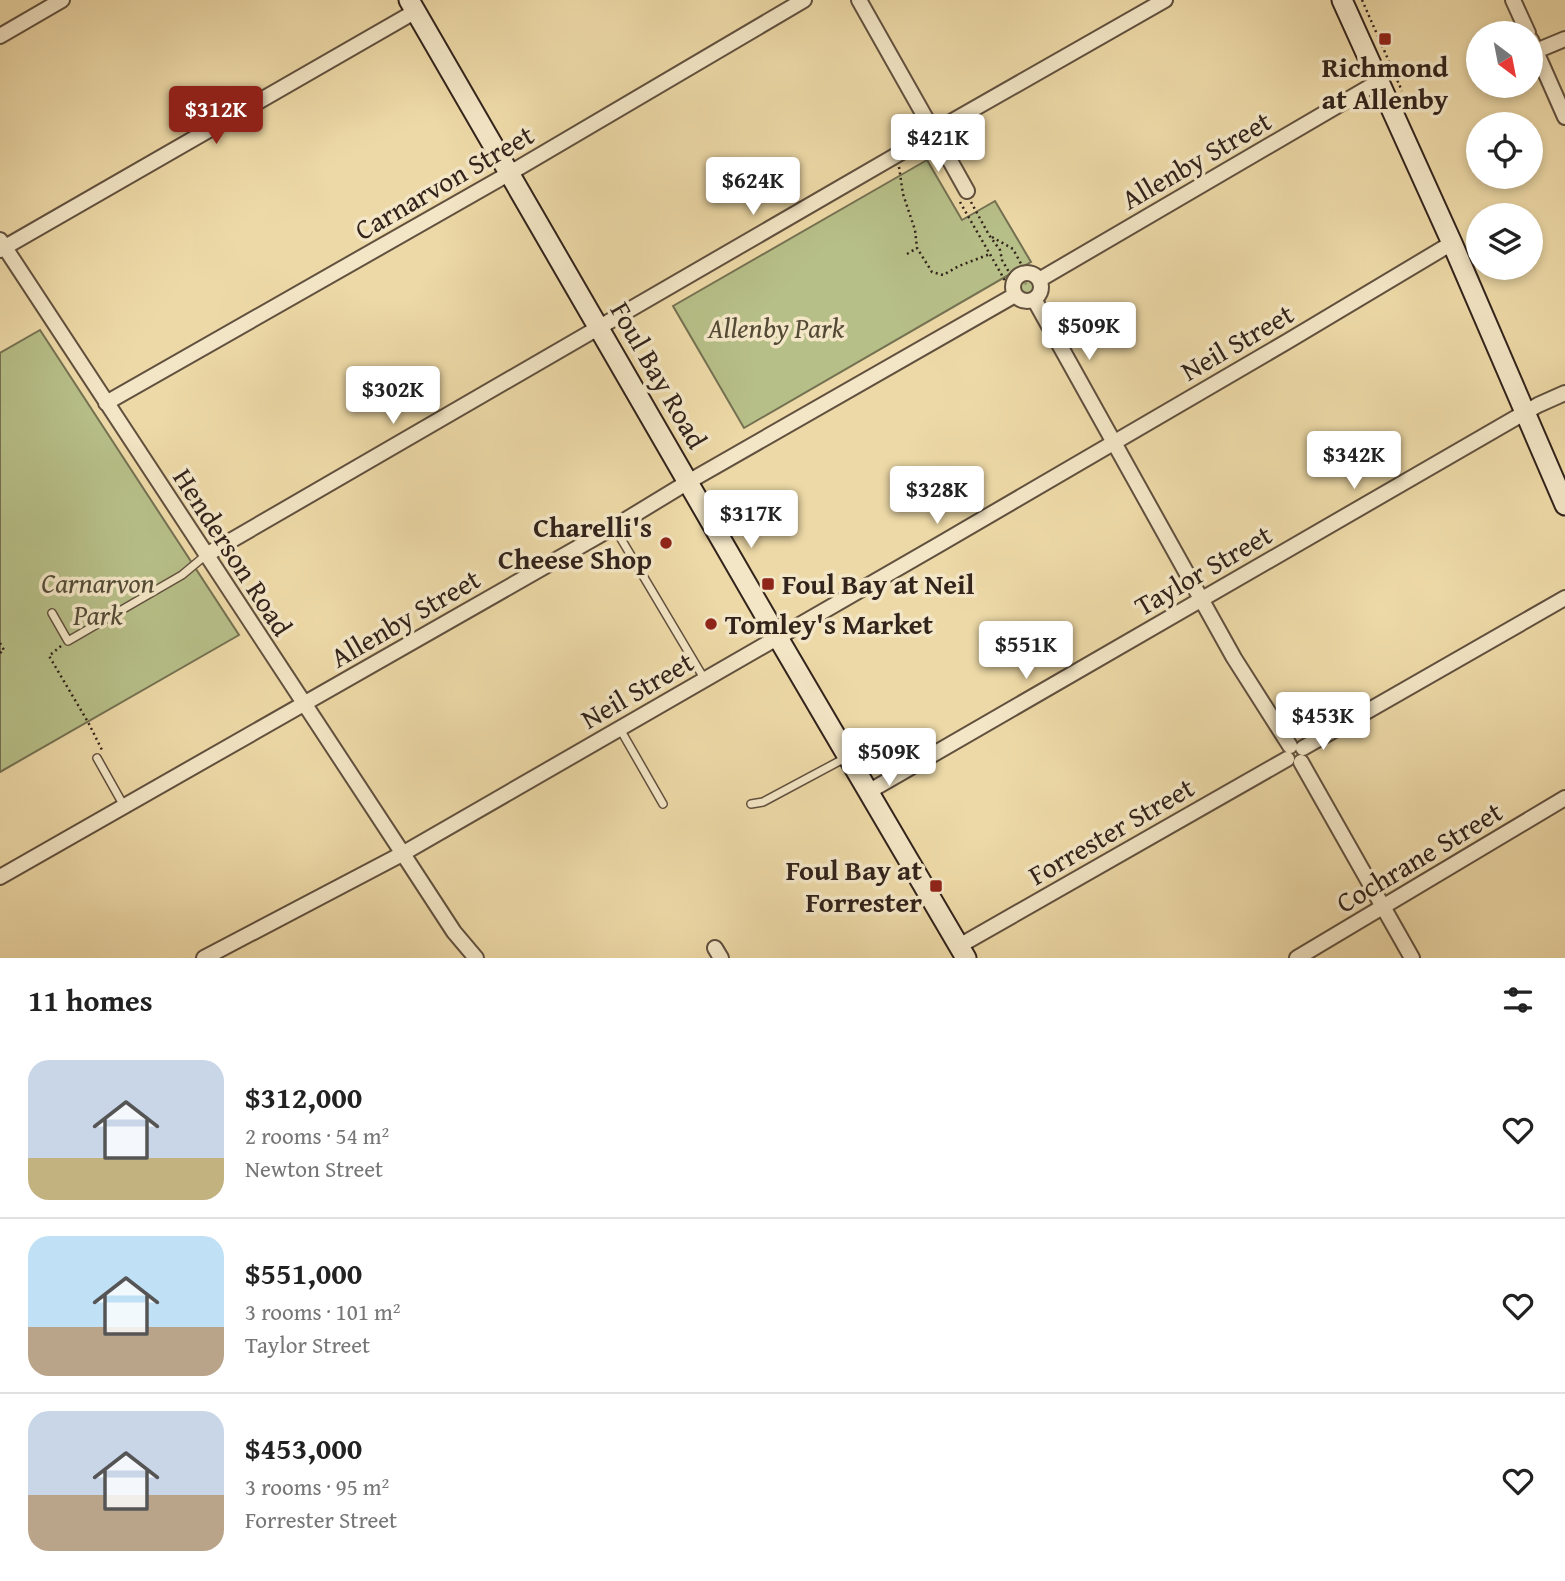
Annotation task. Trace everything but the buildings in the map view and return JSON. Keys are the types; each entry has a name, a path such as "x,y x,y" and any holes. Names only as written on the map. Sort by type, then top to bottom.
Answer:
{"main road":[{"path":"1342,0 1452,243 1565,505"},
{"name":"Foul Bay Road","path":"413,6 962,952"}],"street":[{"path":"0,36 62,0"},
{"name":"Carnarvon Street","path":"107,403 510,173 804,0"},
{"path":"859,0 967,191"},
{"path":"206,555 1165,0"},
{"path":"1513,0 1523,21"},
{"path":"2,246 413,6"},
{"path":"1544,43 1565,38"},
{"path":"1544,69 1565,117"},
{"name":"Allenby Street","path":"0,877 614,527 1021,285 1378,82"},
{"name":"Neil Street","path":"204,958 402,854 778,638 1452,243"},
{"name":"Henderson Road","path":"2,246 402,854 454,932 476,958"},
{"path":"1021,285 1041,287 1034,299 1113,442 1234,658 1295,754 1412,958"},
{"name":"Taylor Street","path":"868,792 1524,413 1565,393"},
{"name":"Forrester Street","path":"962,952 1295,754 1565,598"},
{"name":"Cochrane Street","path":"1297,958 1565,799"}],"lane":[{"path":"614,527 705,680"},
{"path":"52,613 68,641 182,575 206,555"},
{"path":"620,729 663,804"},
{"path":"751,804 763,803 847,757"},
{"path":"97,758 124,806"}],"path":[{"path":"898,154 903,194 918,248 932,272 943,275 959,265 990,254"},
{"path":"967,191 972,206 1000,250 1002,260 1021,285 1006,282 958,198 967,191"},
{"path":"989,235 1013,249 1021,285"},
{"path":"907,254 918,248"},
{"path":"68,641 49,656 102,750 97,758"},
{"path":"0,643 4,650 0,653"}],"green space":[{"name":"Allenby Park","path":"927,160 962,220 995,201 1031,262 744,428 673,306"},
{"path":"1024,280 1030,280 1035,288 1033,294 1024,296 1019,291 1019,285"},
{"name":"Carnarvon Park","path":"40,330 239,635 0,772 0,353"}],"place":[{"name":"Richmond at Allenby","path":"1385,39"},
{"name":"Charelli's Cheese Shop","path":"666,543"},
{"name":"Foul Bay at Neil","path":"768,584"},
{"name":"Tomley's Market","path":"711,624"},
{"name":"Foul Bay at Forrester","path":"936,886"}]}
